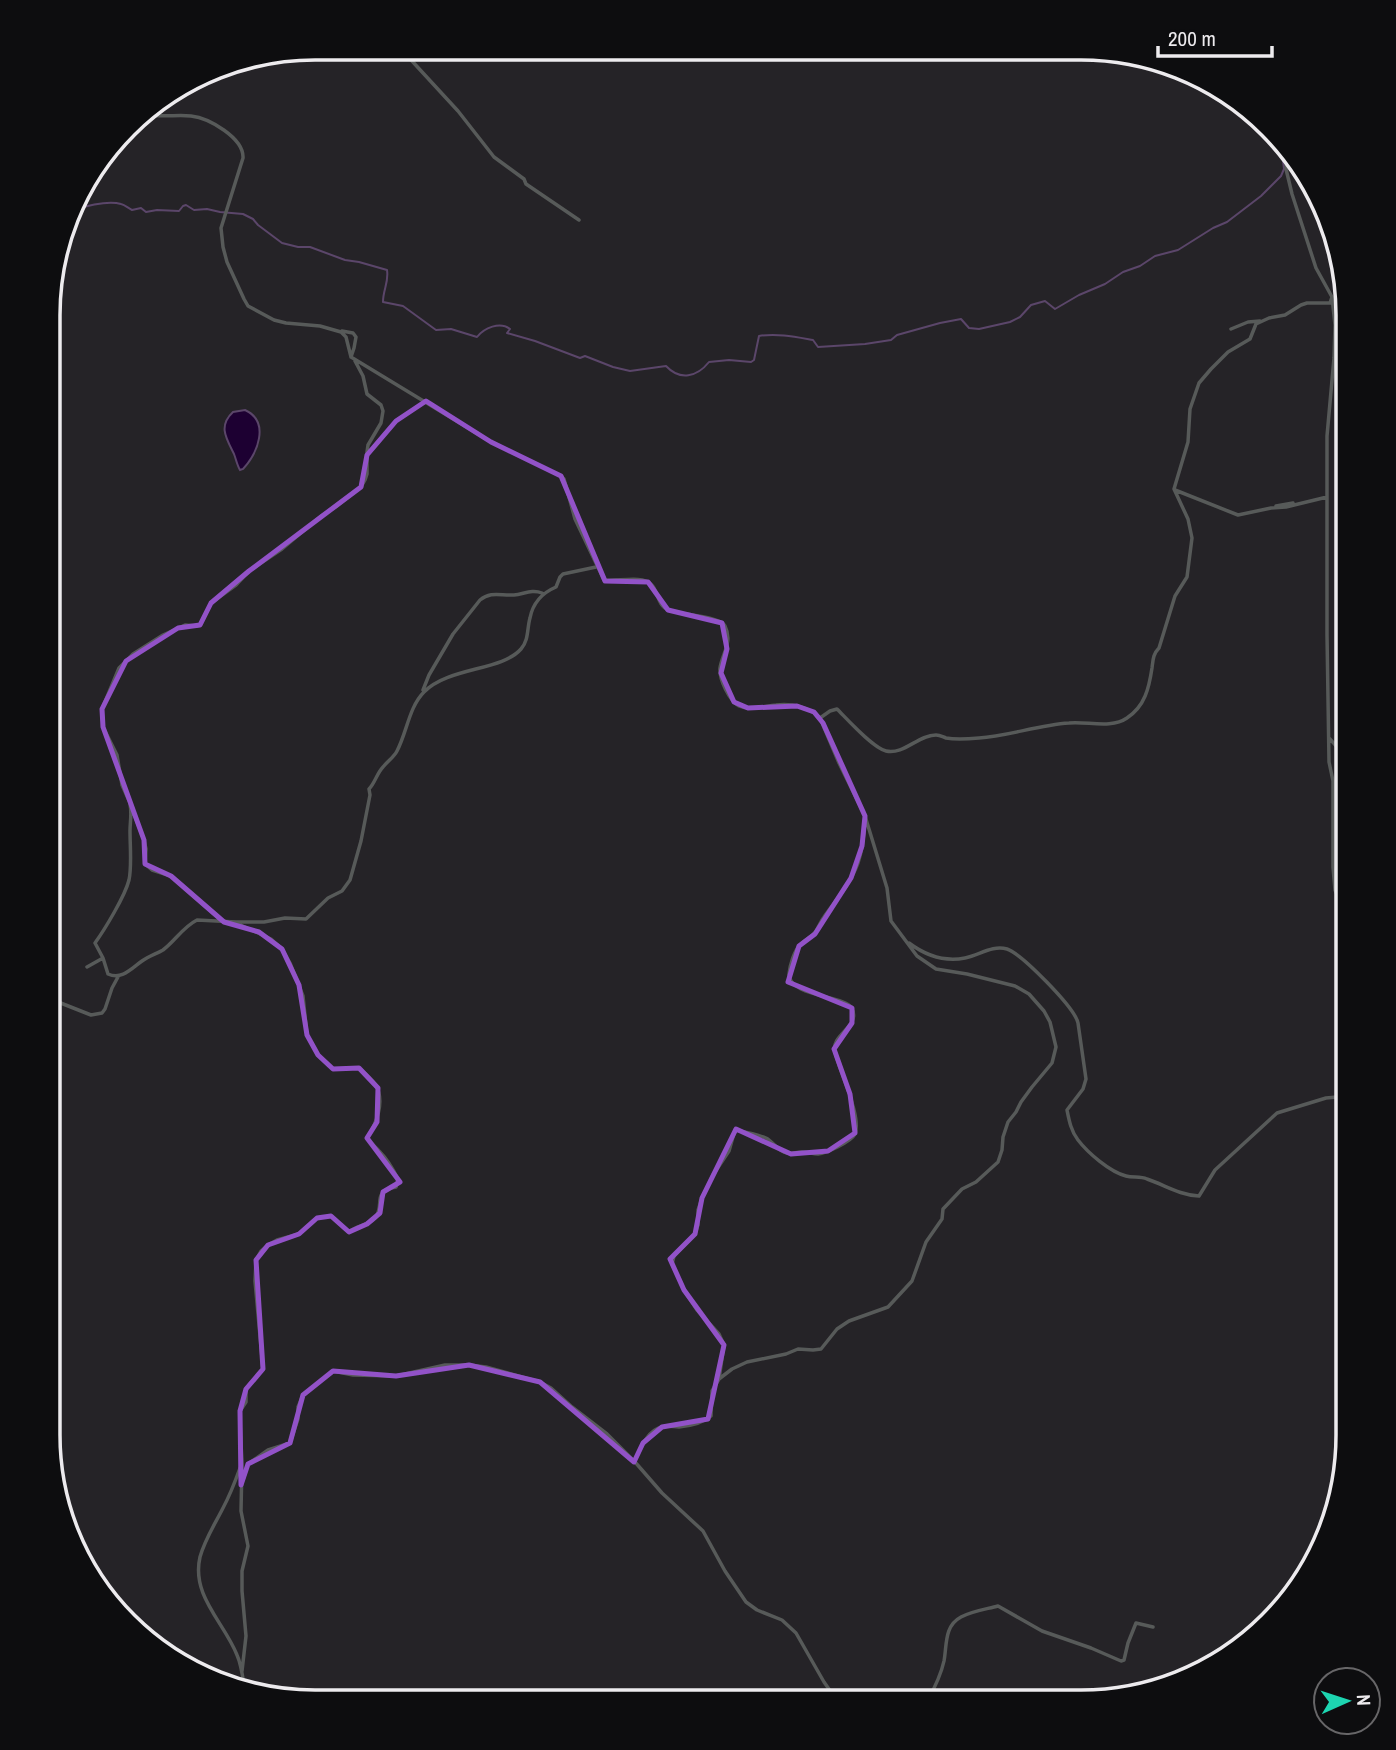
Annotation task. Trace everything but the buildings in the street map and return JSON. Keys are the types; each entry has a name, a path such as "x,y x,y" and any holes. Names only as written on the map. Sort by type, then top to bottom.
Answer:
{"street":[{"path":"412,60 458,111 494,157 524,179 526,184 579,220"},
{"path":"155,116 175,114 197,117 230,134 243,153 221,228 224,253 248,306 279,322 313,324 353,333 356,337 351,357"},
{"path":"1286,162 1299,218 1316,268 1332,297 1335,325 1327,436 1327,635 1329,762 1333,781 1333,867 1336,892"},
{"path":"820,718 837,709 864,737 881,749 890,751 936,735 957,739 984,738 1068,723 1118,723 1130,716 1144,701 1155,652 1159,648 1175,596 1187,577 1191,530 1174,489 1188,442 1190,410 1199,383 1222,358 1250,339 1255,326 1262,321 1285,315 1307,303 1330,303 1332,297"},
{"path":"1231,329 1254,320 1262,321"},
{"path":"224,922 182,884 145,864 144,840 122,785 117,755 103,727 102,709 119,668 133,654 185,625 201,624 211,603 236,585 248,571 282,549 314,521 354,493 365,480 368,445 381,423 383,411 381,405 367,394 363,376 351,357 345,336 337,330"},
{"path":"351,357 491,443 561,475 571,509 594,556 596,567 600,569 605,581 643,581 651,584 658,600 667,610 722,623 726,632 727,649 720,667 734,702 748,708 779,704 797,706 814,712 820,718 866,816 887,888 891,921 917,956 936,969 1016,986 1029,994 1051,1022 1056,1047 1052,1063 1008,1122 998,1162 976,1182 962,1189 943,1209 942,1219 926,1242 912,1281 888,1307 849,1321 836,1329 821,1349 798,1349 747,1362 719,1379"},
{"path":"367,455 396,421 426,401"},
{"path":"1174,489 1234,515 1327,498"},
{"path":"423,693 433,684 445,679 513,656 525,642 530,618 542,593 556,587 563,574 596,567"},
{"path":"60,1002 91,1014 102,1013 118,977 163,950 194,921 204,919 264,922 285,918 306,919 328,898 338,894 346,887 353,872 370,795 369,789 397,751 409,717 423,693 429,675 453,634 485,596 536,591 542,593"},
{"path":"1329,738 1336,746"},
{"path":"118,977 106,973 103,958 95,943 129,881 132,814 130,804"},
{"path":"635,1462 643,1443 654,1431 662,1427 681,1427 711,1416 712,1391 719,1379 724,1345 719,1334 697,1310 684,1290 672,1264 674,1256 695,1234 702,1198 729,1151 735,1130 763,1137 774,1143 782,1152 791,1154 828,1152 851,1139 855,1133 850,1094 834,1049 835,1041 852,1023 852,1008 842,1001 817,995 792,984 789,978 799,946 815,934 858,864 866,816"},
{"path":"234,922 271,939 282,949 303,996 307,1035 318,1055 333,1069 359,1068 378,1088 377,1122 367,1138 388,1162 398,1179 396,1187 383,1192 378,1203 380,1210 367,1224 356,1226 349,1231 331,1216 317,1218 299,1234 268,1245 256,1260 255,1281 263,1368 246,1389 246,1402 240,1411 241,1511 248,1546 242,1571 246,1636 242,1671"},
{"path":"907,942 920,951 945,959 966,958 993,948 1010,950 1051,985 1077,1016 1086,1079 1083,1089 1066,1110 1072,1130 1078,1141 1103,1165 1124,1176 1140,1177 1186,1195 1199,1196 1221,1164 1278,1113 1336,1097"},
{"path":"87,967 103,958"},
{"path":"241,1485 248,1464 268,1450 290,1443 303,1395 333,1371 353,1375 396,1376 445,1364 486,1367 540,1382 607,1434 662,1493 704,1531 725,1572 746,1602 757,1610 782,1620 796,1633 830,1690"},
{"path":"242,1464 206,1539 198,1575 213,1615 237,1655 243,1680"},
{"path":"934,1690 944,1661 949,1630 960,1617 998,1606 1042,1631 1121,1661 1124,1660 1136,1623 1153,1628"}],"highlighted area":[{"path":"426,401 491,442 561,476 605,581 648,582 668,610 722,623 727,649 721,673 734,702 748,708 797,706 814,712 823,723 865,816 862,846 851,878 815,934 799,946 788,982 852,1008 852,1023 834,1049 850,1094 855,1133 828,1151 791,1154 736,1129 702,1198 695,1234 670,1259 684,1290 724,1345 708,1419 662,1427 643,1443 634,1462 540,1382 469,1365 396,1376 333,1371 303,1395 290,1443 248,1464 241,1485 240,1411 246,1389 263,1369 256,1260 268,1245 299,1234 317,1218 331,1216 349,1232 367,1224 380,1213 383,1192 400,1182 367,1138 377,1122 378,1088 359,1068 333,1069 318,1055 307,1035 299,985 282,949 259,932 224,922 171,876 145,864 144,840 103,727 102,709 126,661 178,628 200,625 211,603 361,487 367,455 396,421"}],"shaded area":[{"path":"245,410 258,422 259,438 253,455 240,470 226,437 225,427 233,412"}],"waterway":[{"path":"84,207 116,203 132,210 141,208 146,212 179,211 186,205 194,210 243,214 282,243 310,247 345,260 387,270 383,302 403,306 436,330 451,329 477,337 488,328 502,326 510,329 507,333 613,367 630,371 666,366 677,374 688,375 699,371 709,362 751,362 754,360 759,336 780,335 813,340 818,347 865,344 891,340 897,335 961,319 969,328 979,329 1010,322 1020,317 1031,305 1045,301 1055,309 1155,256 1178,250 1227,222 1261,196 1281,176 1283,158"}]}
